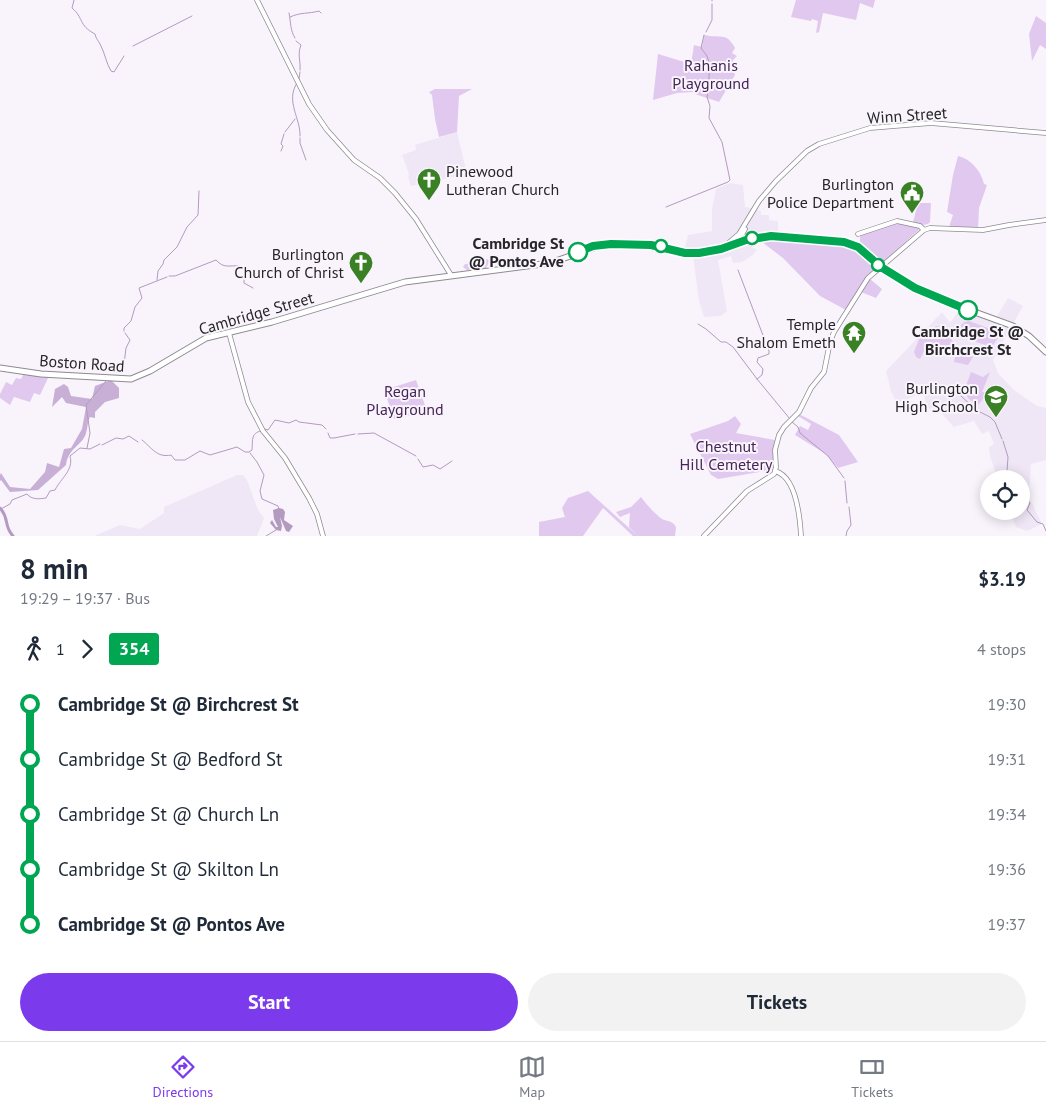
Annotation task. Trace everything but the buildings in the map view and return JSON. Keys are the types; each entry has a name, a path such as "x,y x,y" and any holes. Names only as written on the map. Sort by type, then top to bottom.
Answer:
{"main road":[{"path":"257,0 309,104 327,130 353,159 380,178 395,193 418,221 451,275"},
{"name":"Winn Street","path":"726,245 738,235 769,188 809,149 819,144 865,129 940,123 1046,133"},
{"path":"704,536 747,491 771,477 775,471 775,450 780,434 800,412 811,388 824,372 832,335 867,280 881,267 924,230 932,228 983,230 1046,220"},
{"path":"858,234 897,221 920,226 924,230"},
{"name":"Winn Street","path":"738,242 747,222"},
{"path":"743,234 746,240"},
{"path":"738,235 738,242"},
{"name":"Cambridge Street","path":"717,250 726,245 746,240 779,235 845,242 860,248 881,267 928,294 1013,326 1029,336 1046,352"},
{"name":"Cambridge Street","path":"184,350 203,339 278,320 397,284 451,275 550,263 593,246 608,244 651,245 690,253 704,253 738,242"},
{"path":"229,333 248,402 263,431 285,458 309,498 318,515 323,536"},
{"name":"Boston Road","path":"0,368 41,374 131,380 184,350"},
{"path":"775,471 782,474 791,487 799,508 801,536"}],"shaded area":[{"path":"457,132 467,174 411,186 402,155 416,150 415,145"},
{"path":"730,183 743,185 745,207 761,211 761,215 769,215 769,220 778,221 778,232 751,237 756,241 752,247 757,250 742,262 733,263 731,256 718,260 727,311 721,316 704,317 699,301 693,256 684,254 684,251 688,235 712,231 712,209 716,189"},
{"path":"1008,298 1023,306 1013,324 996,318"},
{"name":"Burlington High School","path":"960,309 1011,327 993,360 998,373 1014,390 1037,406 1046,408 1046,460 1031,464 1030,478 1030,470 995,470 989,447 994,444 989,431 982,434 974,421 954,427 937,405 930,409 927,408 923,392 897,404 891,391 886,371 942,312 950,323"},
{"path":"111,380 119,388 119,398 105,402 95,412 95,418 90,417 87,431 82,441 72,451 66,465 38,490 10,492 0,481 1,473 10,487 30,489 45,472 47,463 59,467 64,449 71,448 82,429 86,407 66,403 62,397 52,407 55,389 64,384 68,387 71,396 92,399 95,386"},
{"path":"237,475 243,475 247,480 258,510 264,518 257,536 94,536 120,525 140,529 164,513 164,507"},
{"name":"Burlington High School","path":"1030,499 1042,524 1027,531 1016,527 1013,520 1030,520"},
{"path":"279,508 285,512 284,520 293,526 289,532 286,531 280,517 281,531 276,530 270,523 272,520 276,527 278,527 274,519 273,510"}],"green space":[{"path":"796,0 875,0 873,8 860,3 856,20 823,13 819,32 816,33 818,21 791,17"},
{"path":"1036,16 1046,23 1046,49 1040,45 1032,61 1029,34"},
{"name":"Rahanis Playground","path":"704,35 729,39 735,48 732,53 737,56 733,60 732,66 735,75 719,102 694,92 677,93 653,100 658,54 691,64 694,45 702,47"},
{"path":"435,89 472,89 459,96 457,132 439,137 432,95 429,92"},
{"path":"958,156 975,166 984,184 987,185 979,208 978,229 949,227 953,215 947,212"},
{"path":"918,203 931,203 930,222 928,224 923,225 913,222"},
{"path":"896,223 921,228 881,264 860,245 860,235"},
{"path":"780,237 820,240 846,245 868,257 877,267 863,283 846,310 820,296 783,258 758,239"},
{"path":"486,259 490,260 486,268 467,270 463,267 465,264 478,263"},
{"path":"870,279 882,289 876,298 861,292"},
{"path":"969,321 996,331 998,338 993,345 994,348 959,336 961,334 961,325"},
{"path":"936,326 947,328 952,341 973,357 968,365 954,362 956,350 930,342 920,359 916,357 914,352 919,339"},
{"path":"971,372 983,377 990,372 982,392 985,392 983,399 977,406 968,398 964,391"},
{"path":"24,373 49,376 40,395 34,393 30,402 14,397 10,405 0,398 0,394 6,382 12,385 16,378 21,379"},
{"name":"Regan Playground","path":"416,380 427,411 394,419 384,390"},
{"path":"799,414 839,435 858,462 838,468 826,454 795,435 800,426 808,430 811,424 798,416"},
{"name":"Chestnut Hill Cemetery","path":"735,416 741,424 736,433 775,440 773,468 771,470 718,479 711,475 690,434 728,421"},
{"path":"588,491 637,535 629,527 630,513 620,517 616,512 631,507 641,497 659,517 671,522 676,527 675,536 633,536 603,508 583,536 539,536 539,522 565,517 562,508 568,498"}],"waterway":[{"path":"74,0 72,8 86,28 95,34 111,71 114,72 124,56"},
{"path":"706,32 712,20 712,4"},
{"path":"290,17 319,11 321,13"},
{"path":"289,13 291,29 295,38"},
{"path":"133,46 192,16"},
{"path":"666,207 730,180 722,142 709,118 710,106 707,97 709,62 701,48 704,35"},
{"path":"296,41 301,45 299,52 300,70"},
{"path":"299,79 300,72"},
{"path":"297,83 294,90 293,103 300,136"},
{"path":"285,132 295,119"},
{"path":"281,151 284,134"},
{"path":"300,138 306,160"},
{"path":"157,280 158,271 164,260 177,247 187,227 198,215 199,191"},
{"path":"169,276 175,276 216,260 224,266 239,266 243,268 247,274 244,278 244,283 253,288"},
{"path":"738,270 769,351 769,354 758,358 757,362 763,369 762,375 757,379"},
{"path":"124,331 124,328 131,321 135,307 142,298 139,288 167,277"},
{"path":"698,324 721,342 726,342 733,347 790,419"},
{"path":"119,369 124,364 126,348 130,340 125,333"},
{"path":"87,448 90,433 86,405 106,381"},
{"path":"960,395 976,410 990,417 995,422 1002,439"},
{"path":"265,429 268,430 275,420 289,423 296,420 322,425 326,429"},
{"path":"792,422 798,427 800,433 828,456 844,478"},
{"path":"142,440 158,454 171,455 175,460 185,460 200,451 210,455 237,447 245,452 249,452 252,450 252,441 255,434 261,431"},
{"path":"328,433 330,438 355,434"},
{"path":"358,434 374,433 416,456"},
{"path":"102,445 116,438 123,439 129,436 138,442"},
{"path":"1003,441 1008,457 1007,470"},
{"path":"1,509 10,504 12,500 27,494 33,498 46,498 50,491 55,490 69,470 70,456 80,448 90,449 100,444"},
{"path":"250,453 264,475 260,491 262,499 278,506 279,509"},
{"path":"418,459 423,467 433,465 440,469 452,461"},
{"path":"845,481 847,503"},
{"path":"846,536 851,525 849,507"},
{"path":"0,508 5,515 8,529 13,536"},
{"path":"1030,514 1037,522 1043,524 1046,531"},
{"path":"266,536 276,530"}],"bus line":[{"name":"354","path":"578,252 593,246 611,244 661,246 685,253 699,253 721,249 758,237 771,236 790,236 844,242 858,247 881,267 915,288 968,310"}],"place":[{"name":"Pinewood Lutheran Church","path":"429,201"},
{"name":"Burlington Police Department","path":"912,214"},
{"name":"Cambridge St @ Pontos Ave","path":"578,252"},
{"name":"Burlington Church of Christ","path":"361,284"},
{"name":"Cambridge St @ Birchcrest St","path":"968,310"},
{"name":"Temple Shalom Emeth","path":"854,354"},
{"name":"Burlington High School","path":"996,418"}]}
